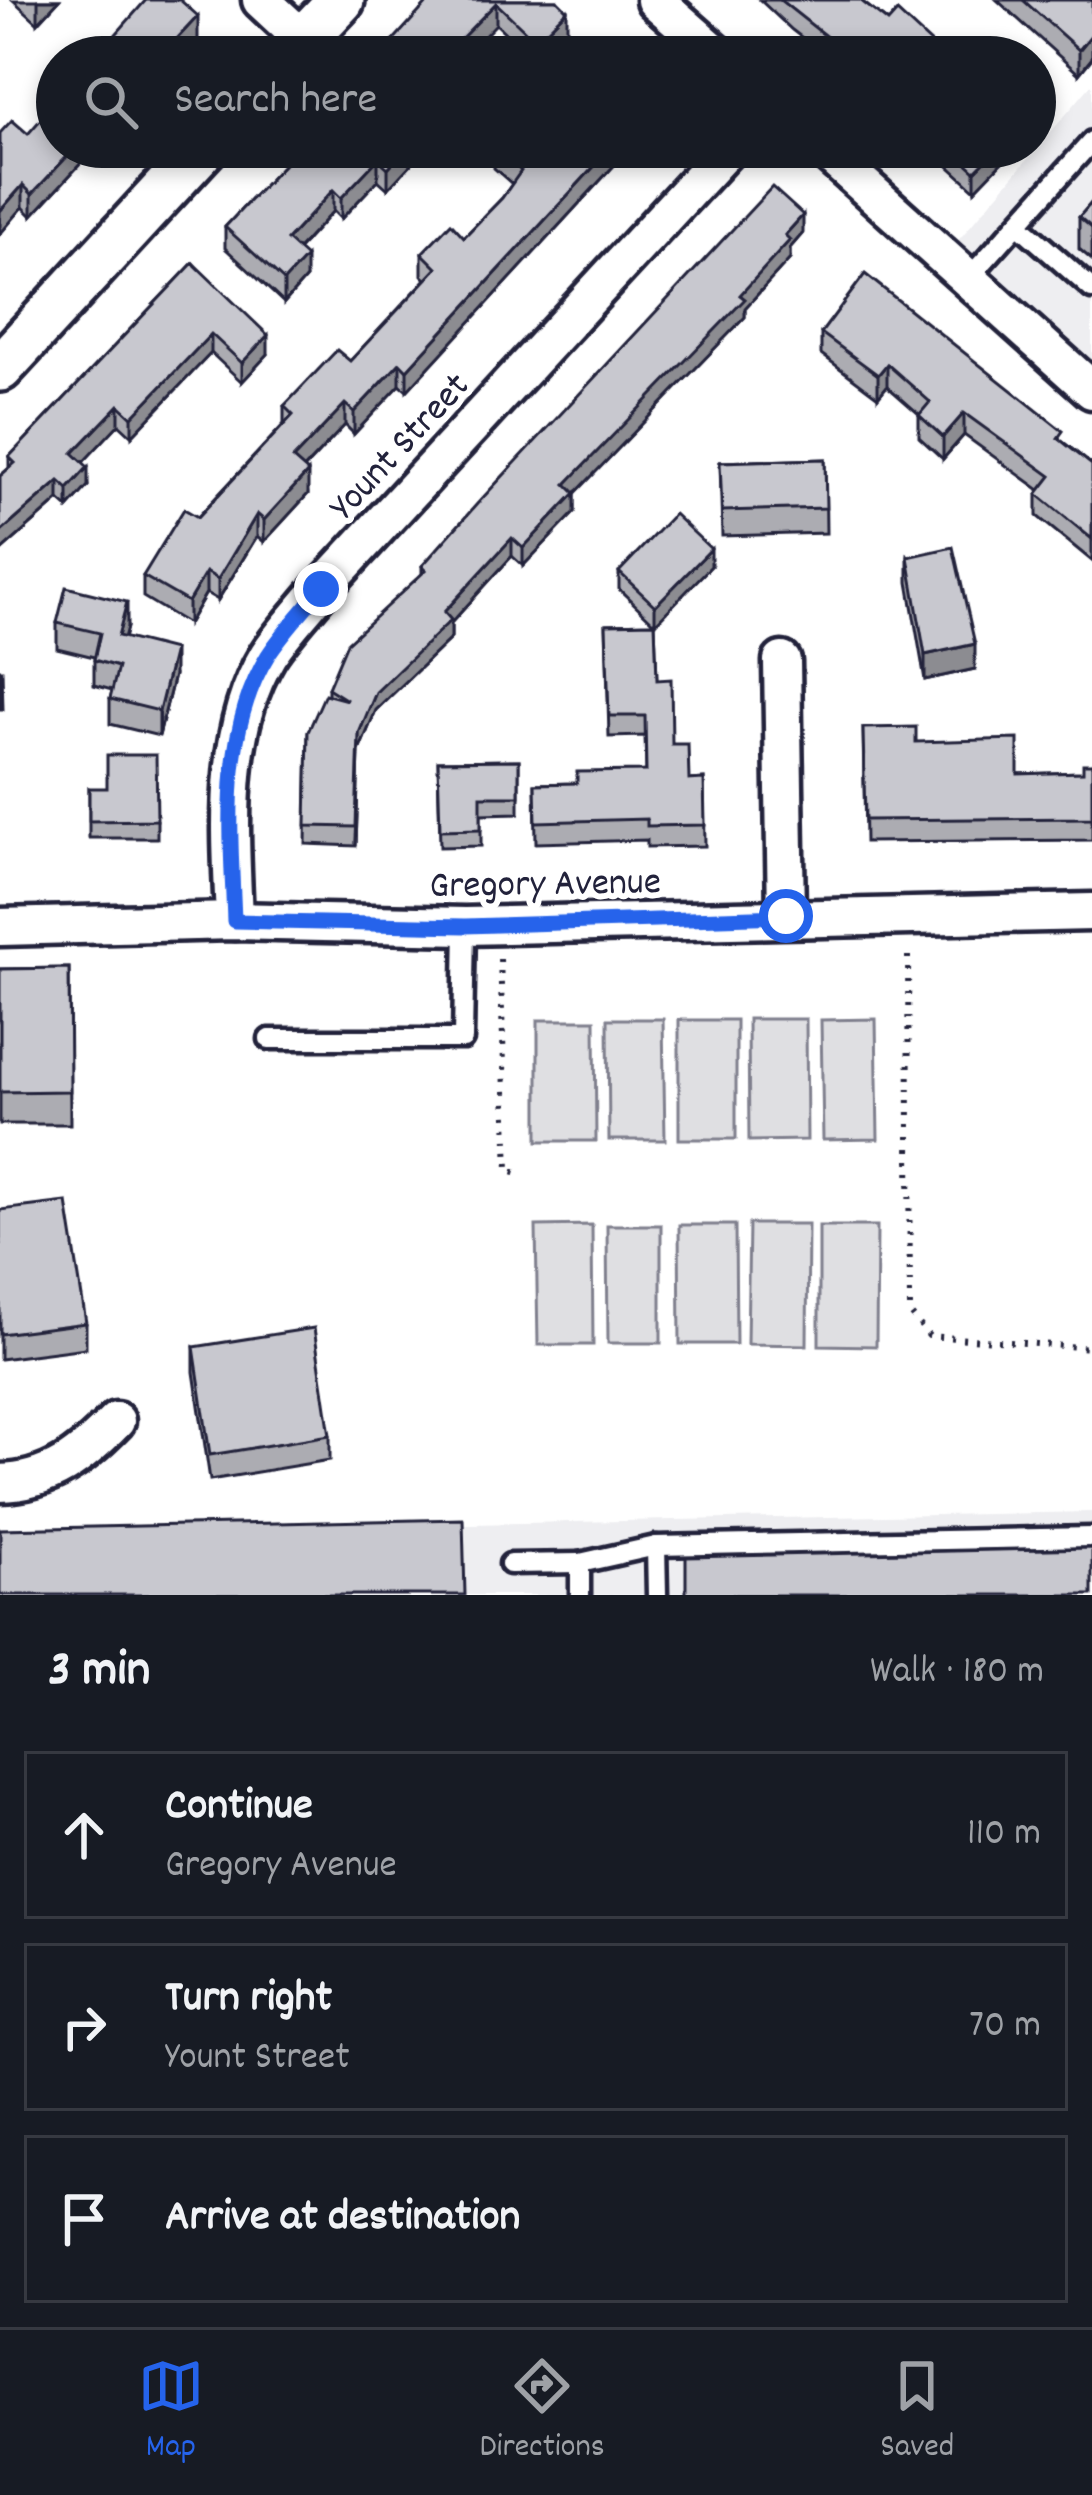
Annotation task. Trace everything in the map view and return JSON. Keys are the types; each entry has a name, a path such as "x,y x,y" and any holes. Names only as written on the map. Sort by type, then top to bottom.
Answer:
{"street":[{"path":"261,0 286,36"},
{"path":"306,36 341,0"},
{"path":"655,0 696,36"},
{"path":"0,368 185,168"},
{"name":"Yount Street","path":"234,921 230,799 239,733 267,657 321,589 710,168"},
{"path":"844,168 1092,390"},
{"path":"782,661 786,916"},
{"name":"Gregory Avenue","path":"0,927 234,921 465,926 1092,912"},
{"path":"0,1483 39,1480 84,1455 116,1421"}],"lane":[{"path":"968,280 1092,141"},
{"path":"1019,225 1092,289"},
{"path":"269,1039 464,1039 465,926"},
{"path":"510,1564 580,1562 656,1546 1092,1538"},
{"path":"656,1546 656,1595"},
{"path":"580,1562 580,1595"}],"path":[{"path":"500,956 508,1170 522,1174"},
{"path":"908,956 910,1312 915,1326 929,1336 1092,1348"},
{"path":"893,1173 909,1173"}],"shaded area":[{"path":"1092,84 1092,390 944,257 1020,168 1056,168 1056,126"},
{"path":"608,1019 663,1019 665,1140 609,1140"},
{"path":"748,1019 806,1019 807,1140 749,1141"},
{"path":"876,1019 878,1139 823,1140 821,1020"},
{"path":"538,1020 595,1020 596,1141 538,1141"},
{"path":"679,1020 736,1020 736,1139 679,1139"},
{"path":"749,1224 808,1224 807,1345 747,1344"},
{"path":"592,1225 593,1345 538,1345 536,1226"},
{"path":"607,1225 661,1225 661,1343 608,1343"},
{"path":"679,1225 735,1225 736,1344 680,1344"},
{"path":"819,1226 877,1226 876,1346 819,1345"},
{"path":"1092,1512 1092,1595 0,1595 0,1533"}],"building":[{"path":"146,0 180,0 198,16 179,36 114,36"},
{"path":"430,0 557,0 567,10 541,36 531,36 496,3 464,36 397,36"},
{"path":"780,0 860,0 888,22 897,12 923,36 825,36"},
{"path":"1023,0 1092,0 1092,34 1079,50"},
{"path":"12,120 28,134 36,125 36,168 56,168 32,194 23,185 0,211 0,133"},
{"path":"280,168 369,168 341,198 333,190 287,240 306,257 284,281 225,227"},
{"path":"518,168 593,168 407,370 400,363 354,412 345,404 293,459 308,472 264,520 257,514 218,579 206,572 188,602 143,576 184,509 198,517 293,415 284,406 337,350 350,361 437,268 422,253 451,223 464,237 521,171"},
{"path":"772,187 803,215 785,235 790,240 740,295 745,299 566,484 575,493 523,548 512,538 444,612 451,620 376,692 359,733 356,827 306,826 308,732 325,694 347,700 328,688 347,643 426,570 422,566 477,504"},
{"path":"1092,202 1092,228 1079,217"},
{"path":"193,263 268,335 242,363 211,334 132,417 119,405 73,453 88,467 68,489 59,481 0,533 0,476 15,463 9,457"},
{"path":"865,274 1063,431 1058,438 1092,465 1092,539 1037,494 1051,476 964,413 943,437 919,415 930,402 887,364 878,375 821,333"},
{"path":"825,459 826,508 722,511 720,462"},
{"path":"674,514 711,549 655,606 619,572"},
{"path":"953,547 975,644 925,655 908,557"},
{"path":"66,587 127,602 118,636 174,650 159,711 110,699 118,667 94,660 100,633 57,623"},
{"path":"655,623 657,680 671,679 672,744 688,744 689,780 704,779 705,825 647,826 647,819 536,822 535,784 577,783 577,772 646,771 645,716 609,716 606,624"},
{"path":"2,670 3,709 0,709"},
{"path":"916,727 916,742 1018,739 1018,774 1083,772 1083,764 1092,764 1092,818 865,820 863,728"},
{"path":"107,755 156,755 157,820 89,821 89,788 107,788"},
{"path":"519,760 519,796 481,796 481,829 440,830 438,761"},
{"path":"69,968 70,1091 0,1092 0,969"},
{"path":"67,1202 86,1323 0,1334 0,1210"},
{"path":"314,1328 330,1435 210,1455 194,1347"},
{"path":"463,1519 465,1595 0,1595 0,1529"},
{"path":"1092,1548 1092,1595 686,1595 686,1557"}],"route":[{"path":"321,589 267,657 239,733 230,799 234,921 465,926 786,916"}]}
